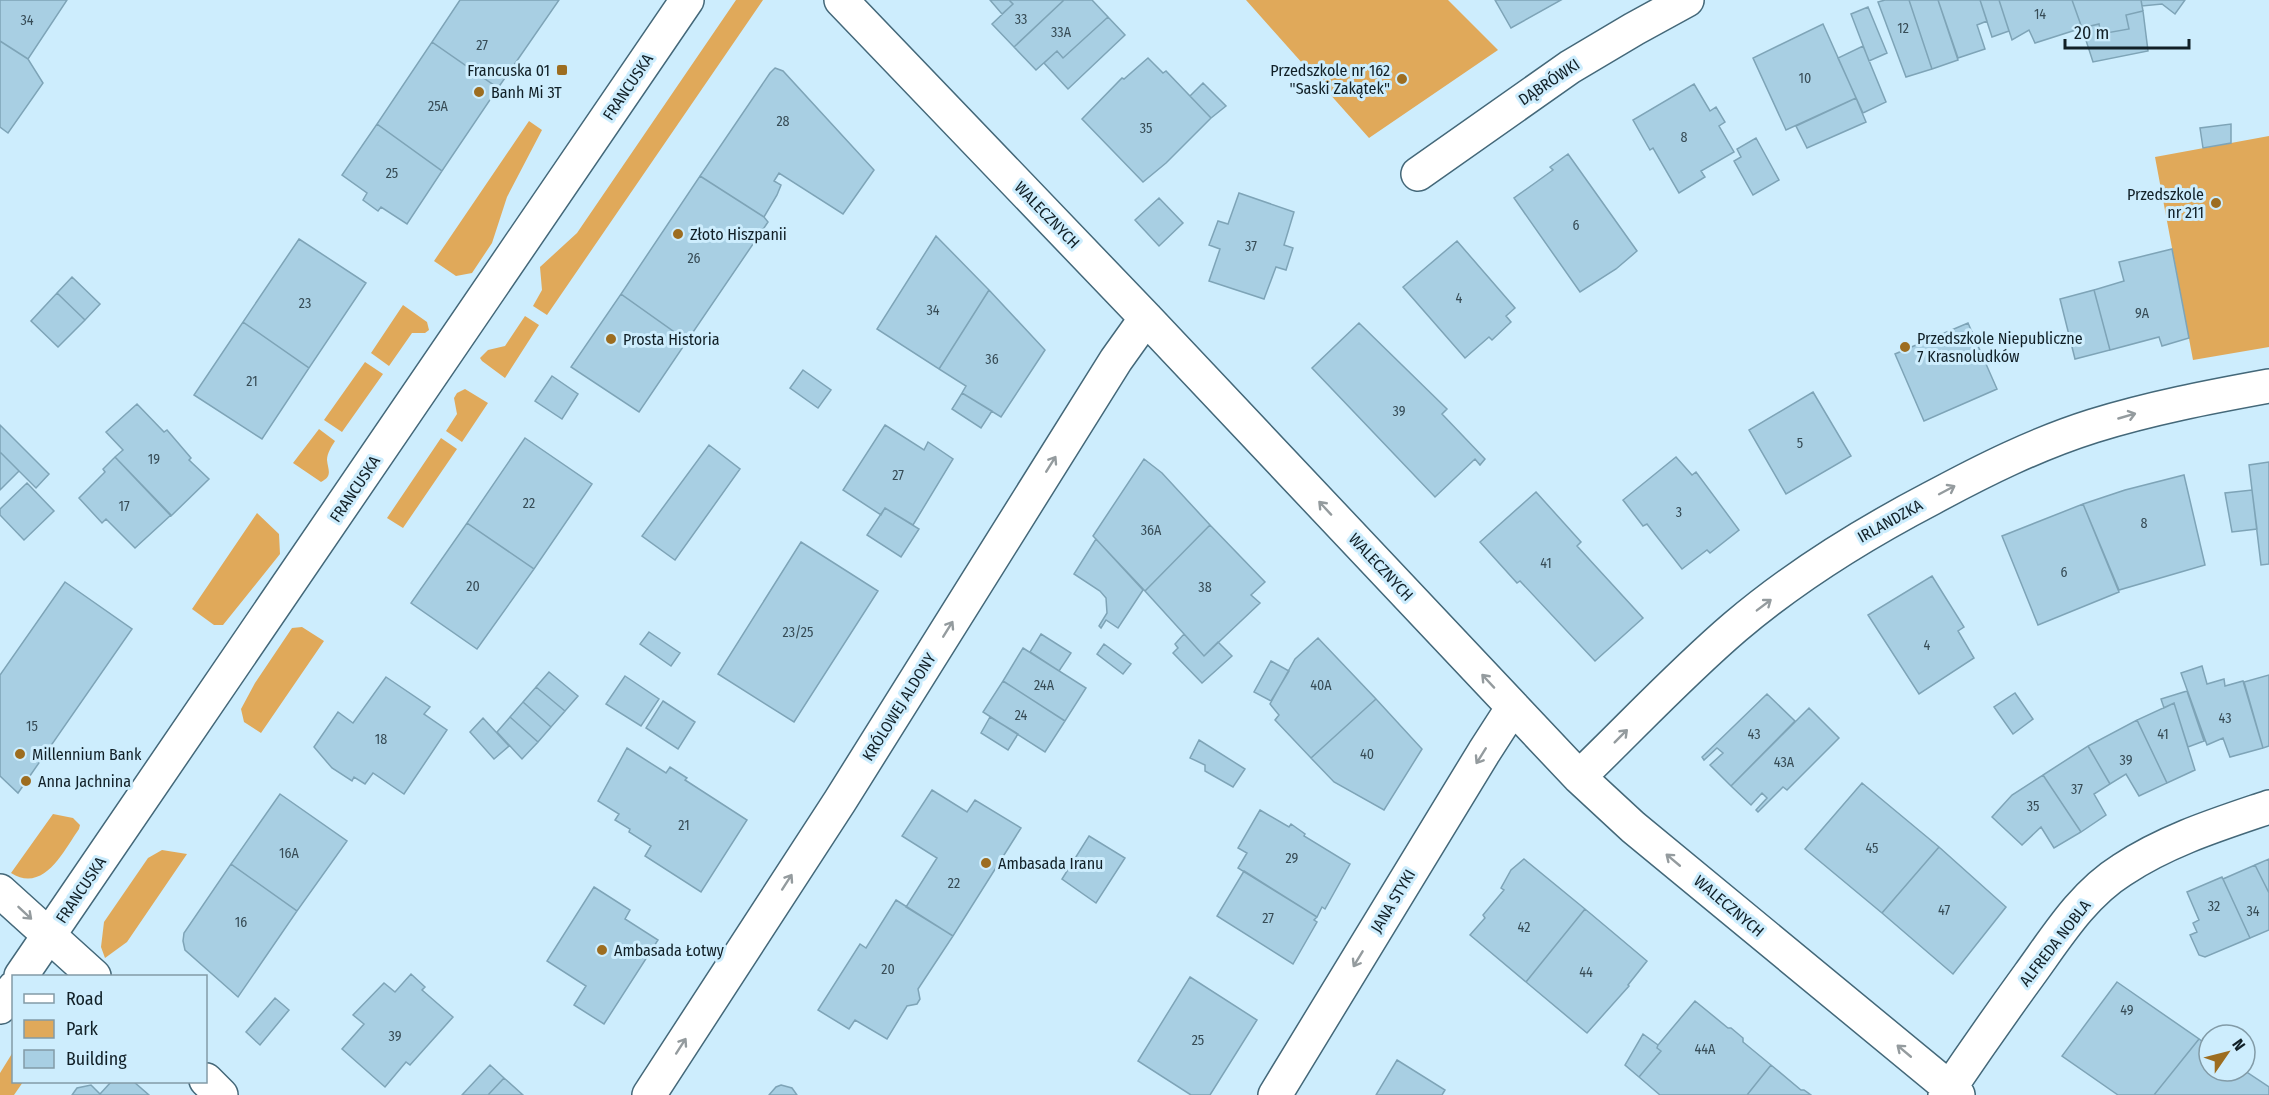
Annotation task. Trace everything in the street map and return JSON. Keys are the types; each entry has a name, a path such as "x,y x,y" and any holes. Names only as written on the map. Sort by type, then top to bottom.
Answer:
{"street":[{"name":"FRANCUSKA","path":"22,975 687,0"},
{"name":"WALECZNYCH","path":"841,0 1146,318 1579,777 1633,827 1951,1093"},
{"name":"DĄBRÓWKI","path":"1418,174 1570,67 1634,28 1687,0"},
{"name":"KRÓLOWEJ ALDONY","path":"649,1095 840,801 1116,360 1146,318"},
{"name":"IRLANDZKA","path":"1579,777 1687,670 1737,625 1841,549 1897,516 1984,470 2041,444 2092,426 2177,403 2269,386"},
{"name":"JANA STYKI","path":"1275,1095 1513,707"},
{"name":"ALFREDA NOBLA","path":"1951,1093 2066,924 2097,889 2121,870 2147,855 2205,829 2269,807"},
{"path":"0,891 93,975"},
{"path":"0,1007 12,991"},
{"path":"207,1081 222,1095"}],"green space":[{"path":"736,0 763,0 547,315 533,306 542,290 540,267 577,233"},
{"name":"Przedszkole nr 162 \"Saski Zakątek\"","path":"1246,0 1448,0 1498,50 1369,138"},
{"path":"529,121 542,130 507,197 492,243 472,273 456,276 434,261"},
{"name":"Przedszkole nr 211","path":"2269,136 2269,347 2193,360 2155,157"},
{"path":"403,305 427,322 429,330 425,333 412,333 389,366 371,353"},
{"path":"525,316 539,325 505,378 480,358 488,350 505,346"},
{"path":"365,362 383,374 342,432 324,420"},
{"path":"465,389 488,403 462,442 446,431 457,414 454,398 457,393"},
{"path":"319,429 335,441 327,457 328,475 321,482 293,463"},
{"path":"441,438 457,449 403,528 387,518"},
{"path":"257,513 279,534 280,554 223,625 214,625 192,609"},
{"path":"302,627 324,641 261,733 244,722 241,709 255,683 292,628"},
{"path":"53,814 73,818 80,825 60,858 43,874 33,878 23,878 11,873"},
{"path":"162,850 187,854 127,942 105,958 101,947 104,922 148,858"},
{"path":"12,1054 12,1083 22,1083 14,1095 0,1095 0,1073"}],"building":[{"path":"0,0 67,0 28,59 0,41"},
{"path":"460,0 559,0 498,88 432,42"},
{"path":"990,0 1009,0 1013,4 1002,14"},
{"path":"1009,0 1064,0 1014,47 992,24 1013,4"},
{"path":"1064,0 1092,0 1108,17 1063,58 1057,51 1036,70 1014,47"},
{"path":"1495,0 1561,0 1511,28"},
{"path":"1909,0 1932,69 1906,77 1878,2"},
{"path":"1909,0 1938,0 1958,60 1932,69"},
{"path":"1938,0 1980,0 1987,21 1977,25 1985,49 1958,58"},
{"path":"1980,0 1999,0 2009,31 1992,37"},
{"path":"1999,0 2072,0 2082,28 2035,43 2029,30 2012,40"},
{"path":"2072,0 2141,0 2143,11 2126,15 2129,29 2101,34 2099,24 2082,28"},
{"path":"2141,0 2185,0 2175,14 2162,4 2142,6"},
{"path":"1868,7 1887,53 1869,61 1851,14"},
{"path":"2143,11 2148,51 2093,62 2082,28 2099,24 2101,34 2129,29 2126,15"},
{"path":"1108,17 1125,35 1068,89 1044,63 1057,51 1063,58"},
{"path":"1823,24 1856,98 1786,130 1753,58"},
{"path":"0,41 28,59 43,83 8,133 0,127"},
{"path":"432,42 498,88 442,171 377,124"},
{"path":"1863,46 1886,102 1863,113 1838,58"},
{"path":"1148,58 1163,73 1166,71 1211,118 1166,163 1143,182 1082,119 1122,78 1124,79"},
{"path":"775,68 783,71 874,170 843,214 779,173 774,181 781,185 764,217 700,176"},
{"path":"1203,83 1226,106 1211,118 1190,96"},
{"path":"1694,84 1710,111 1716,107 1725,122 1719,126 1734,152 1701,171 1705,177 1679,193 1653,148 1650,150 1633,120"},
{"path":"1856,98 1866,122 1807,148 1796,126"},
{"path":"377,124 442,171 407,224 381,207 378,211 363,200 367,193 342,175"},
{"path":"2231,124 2231,143 2203,148 2200,128"},
{"path":"1756,138 1779,180 1753,195 1734,161 1741,157 1737,149"},
{"path":"1568,154 1637,251 1616,269 1580,292 1514,198 1553,170 1550,167"},
{"path":"700,176 764,217 768,222 687,341 621,294"},
{"path":"1239,193 1294,212 1284,245 1293,248 1286,270 1276,267 1264,299 1209,281 1220,249 1209,245 1218,221 1228,224"},
{"path":"1159,198 1183,223 1159,246 1135,220"},
{"path":"936,236 989,290 939,369 877,329"},
{"path":"299,239 366,283 309,368 243,322"},
{"path":"1457,241 1515,308 1506,316 1511,322 1492,340 1489,337 1465,358 1403,287"},
{"path":"2172,249 2189,338 2162,346 2159,337 2110,350 2094,290 2124,281 2119,262"},
{"path":"72,277 100,304 85,320 57,293"},
{"path":"989,290 1045,350 1001,417 962,393 966,386 939,369"},
{"path":"2094,290 2110,350 2075,359 2060,299"},
{"path":"57,293 85,320 58,347 31,321"},
{"path":"621,294 687,341 639,412 571,367"},
{"path":"243,322 309,368 262,439 194,395"},
{"path":"1359,323 1447,409 1442,414 1485,459 1480,465 1475,459 1435,497 1312,368"},
{"path":"1968,323 1997,389 1924,421 1895,354"},
{"path":"803,370 831,390 818,408 790,388"},
{"path":"552,376 578,394 562,419 535,401"},
{"path":"1813,392 1851,456 1786,494 1749,430"},
{"path":"962,393 992,411 981,428 952,409"},
{"path":"137,404 164,432 167,430 191,458 189,460 209,479 171,516 115,457 123,450 106,432"},
{"path":"0,425 49,474 36,488 0,452"},
{"path":"885,425 924,450 928,442 953,459 913,525 885,508 881,515 843,490"},
{"path":"525,438 592,484 534,569 467,523"},
{"path":"709,445 740,469 675,560 642,536"},
{"path":"0,452 19,471 0,490"},
{"path":"115,457 171,515 135,548 106,519 102,523 79,498 105,472 103,469"},
{"path":"1676,457 1692,475 1696,472 1739,530 1710,553 1707,550 1682,569 1647,524 1643,526 1623,500"},
{"path":"1144,459 1162,473 1210,525 1145,591 1093,536"},
{"path":"2269,462 2269,564 2261,565 2249,465"},
{"path":"2184,475 2205,565 2119,590 2083,504 2125,490"},
{"path":"27,483 54,511 24,540 0,515 0,509"},
{"path":"2252,490 2257,529 2232,532 2225,493"},
{"path":"1536,492 1581,542 1577,546 1643,618 1595,661 1520,581 1517,583 1480,542"},
{"path":"2083,504 2119,592 2038,625 2002,536"},
{"path":"885,508 919,529 901,557 867,535"},
{"path":"467,523 534,569 477,649 411,603"},
{"path":"1210,525 1265,582 1251,595 1260,603 1204,656 1145,591"},
{"path":"1096,539 1143,590 1118,628 1106,620 1101,628 1099,626 1107,613 1106,598 1100,591 1074,574"},
{"path":"801,542 878,591 794,722 718,674"},
{"path":"1932,576 1964,627 1958,631 1974,658 1919,694 1868,615"},
{"path":"65,582 132,629 18,793 0,776 0,675"},
{"path":"649,632 680,653 671,666 640,644"},
{"path":"1041,634 1071,653 1059,671 1030,652"},
{"path":"1184,634 1204,656 1218,642 1232,656 1202,683 1173,653 1178,648 1175,644"},
{"path":"1318,638 1376,699 1311,758 1275,720 1279,715 1270,704 1295,659"},
{"path":"1104,644 1131,664 1123,674 1097,654"},
{"path":"1023,648 1086,688 1065,721 1003,681"},
{"path":"1271,661 1289,671 1271,701 1254,692"},
{"path":"2202,666 2207,684 2224,679 2225,686 2243,681 2263,748 2230,757 2223,738 2207,745 2181,673"},
{"path":"549,672 578,696 565,711 536,687"},
{"path":"2269,675 2269,746 2263,748 2244,682"},
{"path":"625,676 659,699 641,726 606,704"},
{"path":"386,677 430,707 424,714 447,730 404,794 373,773 365,784 354,777 352,781 332,768 314,747 338,712 353,723"},
{"path":"1003,681 1065,721 1045,752 983,712"},
{"path":"536,687 565,711 551,727 523,702"},
{"path":"2187,691 2204,741 2188,747 2174,703 2164,708 2161,699"},
{"path":"2015,693 2033,719 2013,734 1994,707"},
{"path":"1767,694 1795,721 1731,786 1710,765 1723,753 1717,748 1704,760 1702,757"},
{"path":"1376,699 1422,749 1384,810 1334,782 1311,758"},
{"path":"663,701 695,722 678,749 646,728"},
{"path":"523,702 551,727 538,742 510,717"},
{"path":"2174,703 2195,770 2167,783 2137,720"},
{"path":"1809,708 1839,738 1787,790 1783,787 1758,812 1756,810 1767,798 1762,793 1751,805 1731,786"},
{"path":"510,717 538,742 522,759 497,732"},
{"path":"990,717 1018,734 1008,750 981,733"},
{"path":"483,718 509,746 494,759 470,732"},
{"path":"2137,720 2167,783 2139,796 2126,774 2110,784 2088,746"},
{"path":"1199,740 1245,769 1233,787 1205,771 1205,765 1190,758"},
{"path":"2088,746 2110,784 2094,794 2106,815 2081,832 2043,775"},
{"path":"627,748 666,773 670,767 687,778 685,780 747,820 701,892 645,856 651,846 615,820 619,814 598,801"},
{"path":"2043,775 2081,832 2054,848 2041,827 2022,845 1992,817 2012,795"},
{"path":"1862,783 1939,847 1882,913 1805,849"},
{"path":"932,790 967,812 975,800 1021,828 953,936 906,907 937,858 902,836"},
{"path":"280,794 347,841 297,911 231,864"},
{"path":"1260,810 1289,827 1291,824 1305,834 1304,836 1350,864 1325,909 1322,907 1317,917 1238,868 1247,853 1238,848"},
{"path":"1089,836 1125,858 1096,903 1062,879"},
{"path":"1939,847 2006,907 1953,974 1882,913"},
{"path":"1524,859 1585,909 1526,982 1470,935 1504,890 1501,888 1511,870"},
{"path":"2269,859 2269,893 2255,865"},
{"path":"231,864 297,911 238,997 185,950 183,941 184,933"},
{"path":"2255,865 2269,893 2269,930 2250,938 2223,879"},
{"path":"1244,871 1317,917 1314,920 1317,922 1293,964 1217,916"},
{"path":"2222,877 2250,938 2205,957 2199,955 2190,935 2197,932 2193,923 2199,920 2187,892"},
{"name":"Ambasada Łotwy","path":"594,887 630,910 625,919 658,940 604,1024 574,1005 586,986 547,961"},
{"path":"896,900 953,936 918,989 920,999 917,1004 907,1006 887,1039 855,1020 849,1029 818,1010 860,944 866,948"},
{"path":"1585,909 1647,961 1629,986 1587,1033 1526,982"},
{"path":"411,974 425,987 422,990 453,1017 410,1065 406,1062 385,1087 342,1049 364,1024 353,1015 384,983 395,992"},
{"path":"1190,977 1257,1020 1210,1095 1191,1095 1138,1061"},
{"path":"2117,982 2197,1038 2197,1041 2154,1095 2118,1095 2062,1056"},
{"path":"275,998 289,1010 260,1045 246,1032"},
{"path":"1695,1001 1743,1038 1743,1042 1771,1065 1747,1095 1660,1095 1639,1077 1661,1051 1657,1048 1658,1045"},
{"path":"1643,1034 1658,1045 1657,1048 1661,1051 1639,1077 1625,1065"},
{"path":"2197,1041 2197,1083 2257,1083 2257,1079 2269,1087 2269,1095 2154,1095"},
{"path":"1397,1060 1445,1090 1442,1095 1376,1095"},
{"path":"490,1065 504,1078 488,1095 462,1095"},
{"path":"1771,1065 1801,1090 1811,1095 1747,1095"},
{"path":"504,1078 523,1095 488,1095"},
{"path":"110,1083 135,1083 149,1095 101,1095"},
{"path":"91,1085 101,1095 72,1095 77,1088"},
{"path":"781,1085 792,1088 797,1095 769,1095"}],"place":[{"name":"Francuska 01","path":"562,70"},
{"name":"Przedszkole nr 162 \"Saski Zakątek\"","path":"1402,79"},
{"name":"Banh Mi 3T","path":"479,92"},
{"name":"Przedszkole nr 211","path":"2216,203"},
{"name":"Złoto Hiszpanii","path":"678,234"},
{"name":"Prosta Historia","path":"611,339"},
{"name":"Przedszkole Niepubliczne 7 Krasnoludków","path":"1905,347"},
{"name":"Millennium Bank","path":"20,754"},
{"name":"Anna Jachnina","path":"26,781"},
{"name":"Ambasada Iranu","path":"986,863"},
{"name":"Ambasada Łotwy","path":"602,950"}]}
